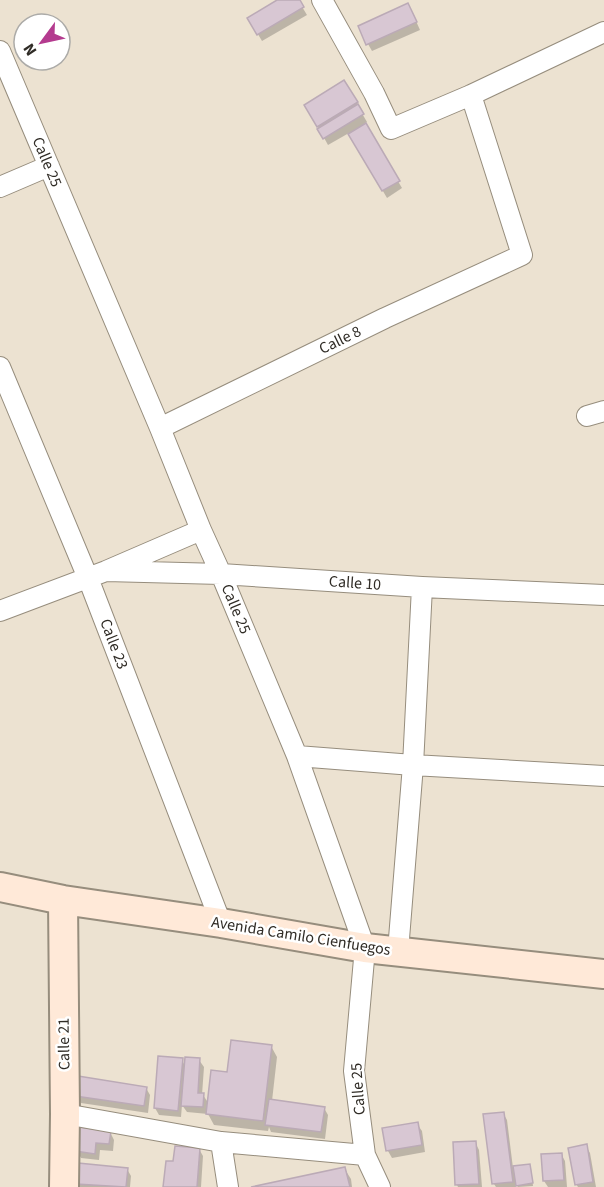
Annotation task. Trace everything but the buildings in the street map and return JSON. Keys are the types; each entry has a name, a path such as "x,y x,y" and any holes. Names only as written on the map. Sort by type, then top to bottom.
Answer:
{"main road":[{"name":"Avenida Camilo Cienfuegos","path":"0,886 63,900 221,923 365,948 604,974"},
{"name":"Calle 21","path":"63,900 65,1114 63,1187"}],"street":[{"path":"322,0 374,93 391,129 471,95 604,32"},
{"name":"Calle 25","path":"0,51 297,756 365,948 354,1071 364,1155 380,1187"},
{"name":"Calle 8","path":"160,428 385,318 522,255 471,95"},
{"path":"0,187 49,166"},
{"name":"Calle 23","path":"0,367 97,574 221,923"},
{"path":"0,610 97,574 201,531"},
{"name":"Calle 10","path":"97,574 221,574 422,587 604,595"},
{"path":"398,951 413,765 422,587"},
{"path":"297,756 604,776"},
{"path":"65,1114 221,1142 364,1155"},
{"path":"221,1142 228,1187"}]}
